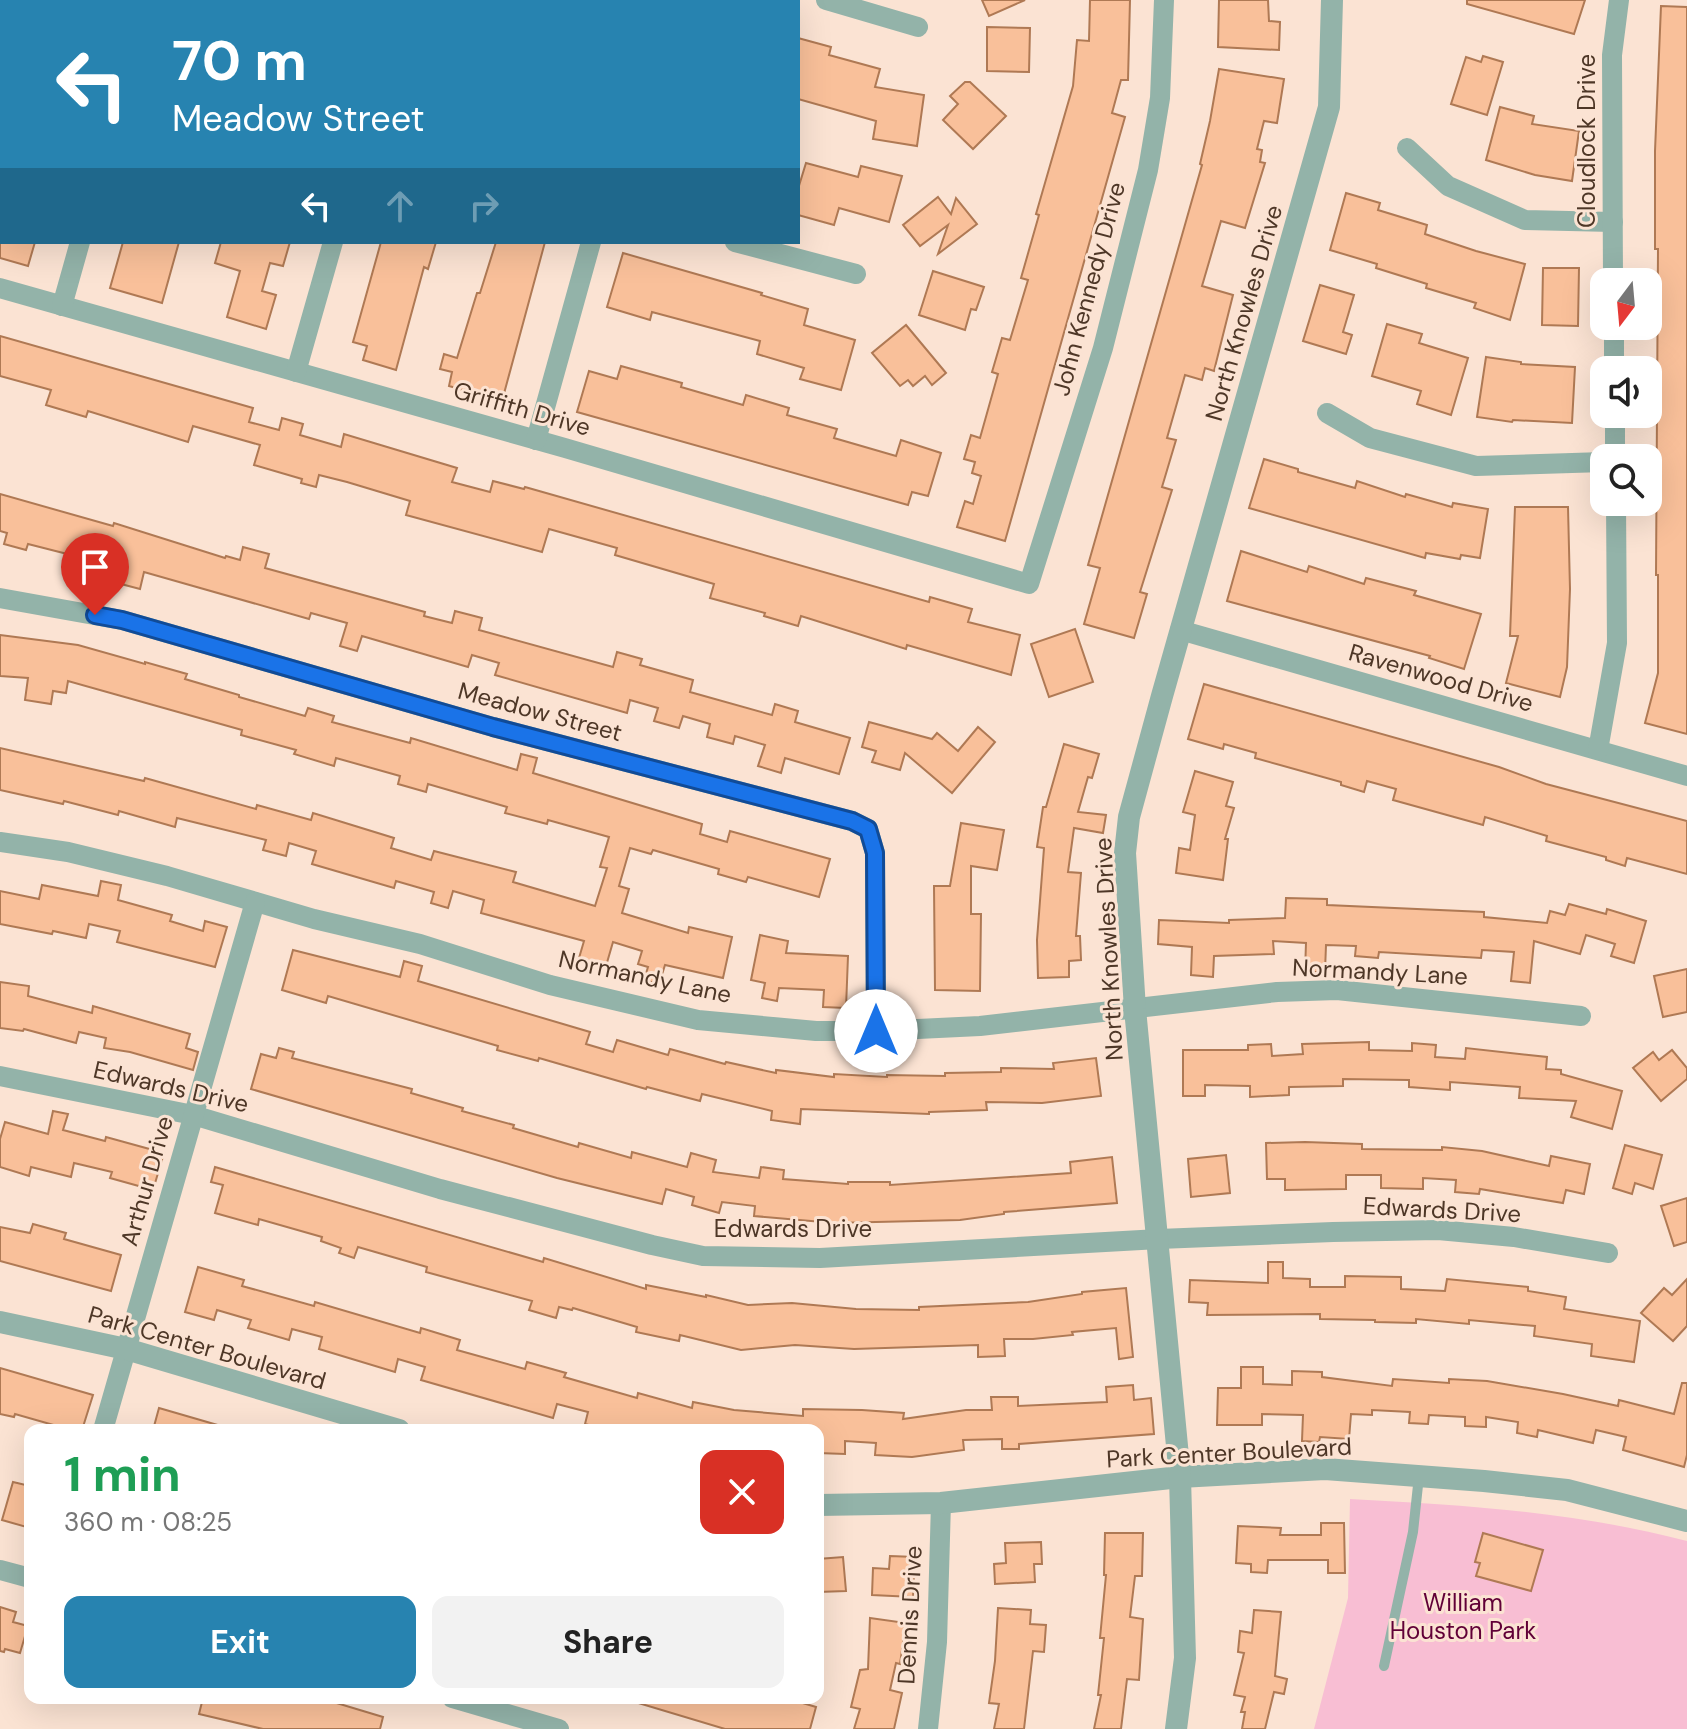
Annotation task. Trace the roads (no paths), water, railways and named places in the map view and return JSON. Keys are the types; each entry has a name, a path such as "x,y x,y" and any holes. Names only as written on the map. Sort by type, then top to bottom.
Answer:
{"street":[{"path":"826,0 918,27"},
{"name":"John Kennedy Drive","path":"1029,584 1103,348 1148,170 1160,98 1164,0"},
{"name":"North Knowles Drive","path":"1176,1729 1185,1658 1180,1477 1135,1009 1125,853 1129,817 1180,630 1329,107 1332,0"},
{"name":"Cloudlock Drive","path":"1613,268 1612,55 1619,0"},
{"path":"1407,148 1448,186 1525,220 1613,222"},
{"path":"62,306 79,244"},
{"path":"296,372 332,244"},
{"path":"536,440 590,244"},
{"path":"743,244 856,274"},
{"name":"Griffith Drive","path":"0,288 1029,584"},
{"path":"1327,413 1370,438 1476,466 1590,462"},
{"path":"1598,750 1617,643 1616,516"},
{"name":"Meadow Street","path":"0,598 122,620 493,727 852,821 868,829 875,853 876,1031"},
{"name":"Ravenwood Drive","path":"1180,630 1687,776"},
{"name":"Normandy Lane","path":"0,842 68,852 420,944 550,985 698,1020 816,1031 876,1031 980,1026 1277,992 1337,990 1581,1016"},
{"name":"Arthur Drive","path":"105,1424 255,902"},
{"name":"Edwards Drive","path":"0,1076 193,1115 440,1189 703,1256 820,1258 1159,1239 1438,1230 1514,1237 1608,1253"},
{"name":"Park Center Boulevard","path":"0,1322 126,1349 379,1424"},
{"name":"Park Center Boulevard","path":"824,1505 941,1503 1180,1477 1325,1469 1567,1490 1687,1521"},
{"name":"Dennis Drive","path":"928,1729 937,1642 941,1503"},
{"path":"0,1570 24,1576"},
{"path":"473,1704 559,1729"}],"lane":[{"path":"1384,1666 1413,1532 1419,1476"}],"park label":[{"name":"William Houston Park","path":"1463,1617"}]}
